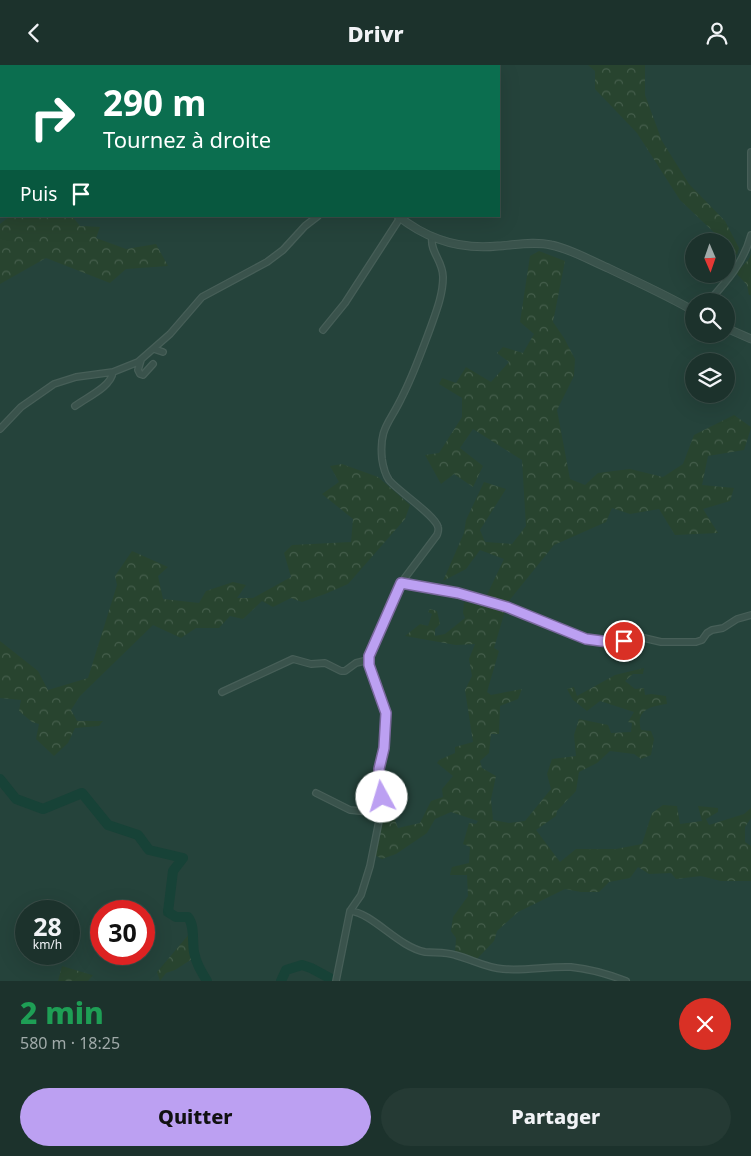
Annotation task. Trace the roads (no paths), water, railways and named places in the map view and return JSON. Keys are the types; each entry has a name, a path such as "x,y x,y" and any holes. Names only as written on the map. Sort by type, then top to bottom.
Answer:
{"street":[{"path":"751,152 751,187"},
{"path":"0,429 21,407 54,384 76,377 113,372 131,366 141,360 170,334 202,297 267,262 283,250 305,226 317,217"},
{"path":"323,330 346,303 399,217 432,238 472,248 534,243 551,245 582,256 652,288 685,306"},
{"path":"716,293 744,256 751,235"},
{"path":"336,980 350,911 361,895 370,866 382,806 379,769 384,748 386,713 368,660 401,583 437,535 439,529 438,525 430,517 389,480 383,467 382,449 384,427 400,401 416,367 443,286 442,264 432,247 432,238"},
{"path":"735,332 751,339"},
{"path":"154,349 163,352"},
{"path":"141,360 138,370 140,374 143,375 153,364"},
{"path":"75,406 106,385 113,372"},
{"path":"401,583 466,595 507,607 586,639 597,641 624,641 644,638 661,642 696,642 712,630 723,628 738,619 751,615"},
{"path":"222,691 293,659 311,664 325,663 341,671 345,671 356,663 368,660"},
{"path":"316,793 350,810 370,813 379,819"},
{"path":"350,911 359,912 405,943 426,952 450,954 499,969 570,967 607,974 626,981"}],"waterway":[{"path":"0,779 16,799 43,809 82,793 108,825 138,835 149,850 183,858 173,871 168,912 176,917 188,917 192,929 195,956 207,981"},
{"path":"281,981 286,970 302,965 335,981"}]}
